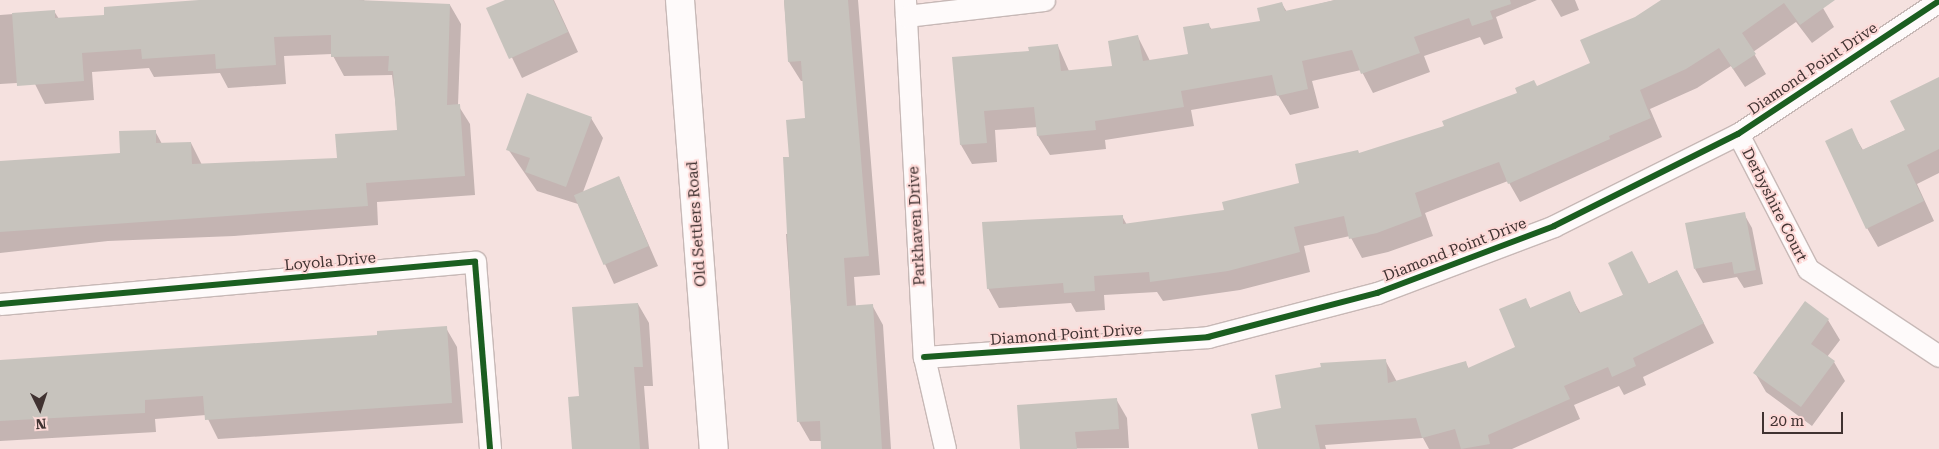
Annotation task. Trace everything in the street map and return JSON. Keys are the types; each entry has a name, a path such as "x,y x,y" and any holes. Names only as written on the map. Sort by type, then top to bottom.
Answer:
{"main road":[{"name":"Old Settlers Road","path":"680,0 714,449"}],"street":[{"path":"906,8 1044,0"},
{"name":"Diamond Point Drive","path":"924,357 1208,338 1377,293 1554,226 1738,134 1939,1"},
{"name":"Parkhaven Drive","path":"906,8 924,357 945,449"},
{"name":"Derbyshire Court","path":"1738,134 1808,269 1939,356"},
{"name":"Loyola Drive","path":"0,304 475,262 490,449"}],"building":[{"path":"199,0 358,0 450,4 447,105 460,104 465,176 366,183 368,206 0,232 0,161 120,153 119,131 156,130 156,143 191,142 192,164 337,158 335,134 397,130 393,71 388,71 389,56 331,57 331,35 274,37 276,65 216,69 215,54 142,59 141,49 82,53 84,81 17,86 12,13 55,10 55,18 104,15 104,7"},
{"path":"505,0 553,0 568,32 509,59 486,8"},
{"path":"784,0 848,0 869,256 844,258 847,306 873,304 882,449 821,449 820,421 797,422 783,157 789,157 786,120 805,118 801,61 788,62"},
{"path":"1335,0 1510,0 1511,4 1490,11 1493,19 1472,26 1469,18 1414,37 1420,53 1361,74 1352,50 1302,61 1308,89 1277,96 1272,75 1181,91 1184,107 1095,121 1096,130 1037,136 1034,107 984,111 987,143 960,145 952,57 1029,51 1028,47 1058,44 1061,71 1112,66 1108,41 1138,35 1143,61 1188,54 1183,27 1209,23 1210,29 1260,21 1257,8 1282,2 1285,11"},
{"path":"1661,0 1835,0 1800,25 1784,3 1742,33 1756,54 1733,69 1719,48 1686,69 1640,90 1651,118 1609,136 1610,139 1508,184 1499,162 1415,193 1422,216 1377,233 1349,239 1344,216 1294,227 1300,252 1228,271 1150,282 1149,272 1094,276 1095,291 1064,293 1063,283 987,289 982,222 1123,215 1123,224 1224,210 1222,202 1299,183 1295,164 1358,150 1359,153 1444,126 1442,121 1517,93 1515,88 1534,80 1537,86 1590,63 1580,40 1635,17"},
{"path":"1939,77 1939,149 1907,165 1924,201 1866,229 1825,141 1852,128 1862,150 1905,130 1890,101"},
{"path":"527,93 592,117 566,187 525,172 530,158 506,150"},
{"path":"619,176 649,246 604,265 574,195"},
{"path":"1745,212 1756,270 1734,274 1732,262 1694,269 1685,223"},
{"path":"1632,251 1649,284 1677,270 1704,323 1633,358 1636,366 1612,377 1608,367 1564,386 1570,399 1488,435 1490,444 1461,449 1455,429 1422,438 1416,418 1315,425 1320,449 1258,449 1251,414 1281,408 1275,375 1321,367 1320,363 1386,359 1388,383 1466,361 1468,368 1515,347 1499,309 1526,298 1530,308 1570,291 1579,313 1623,295 1608,263"},
{"path":"1805,301 1829,319 1811,344 1835,361 1801,407 1753,373"},
{"path":"638,303 643,367 634,367 640,449 572,449 568,397 579,396 572,307"},
{"path":"447,326 452,403 205,420 203,396 145,400 145,413 0,421 0,360 377,335 377,331"},
{"path":"1117,398 1119,429 1075,432 1077,449 1020,449 1017,405"}],"cycle path":[{"path":"924,357 1208,337 1377,293 1554,226 1738,134 1939,1"},
{"path":"0,304 475,262 490,449"}]}
